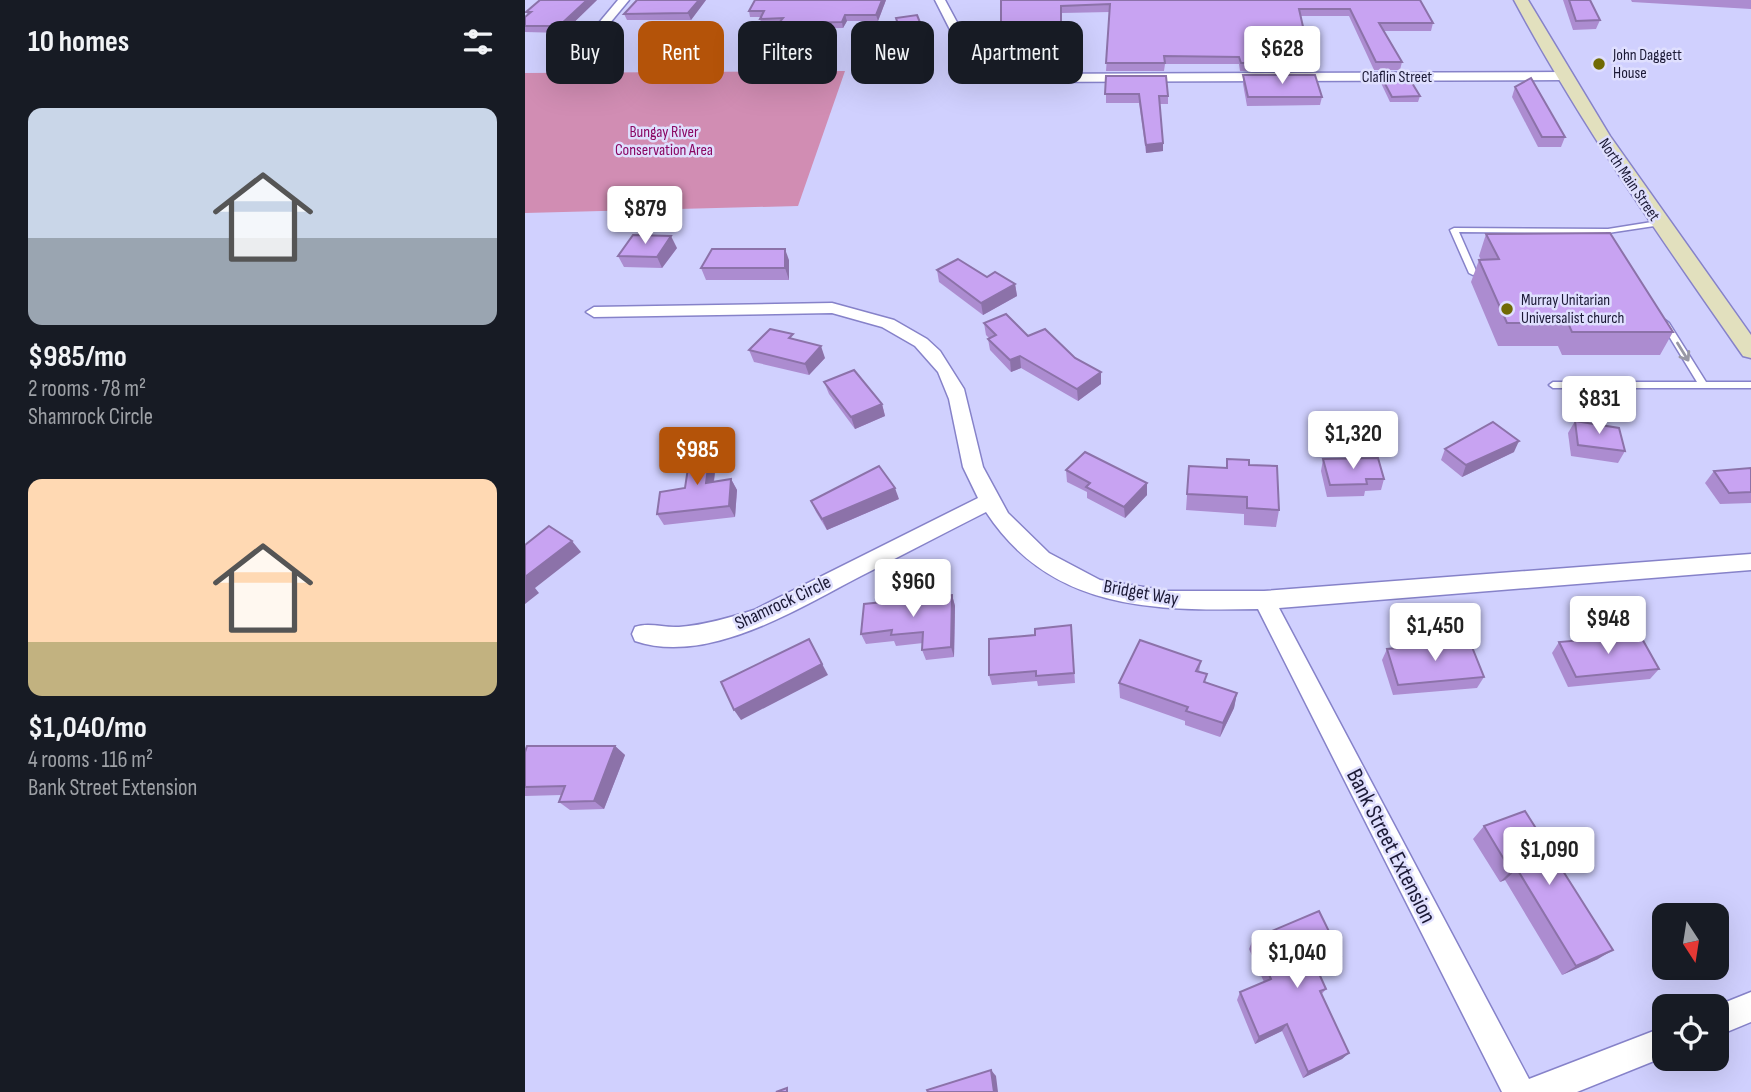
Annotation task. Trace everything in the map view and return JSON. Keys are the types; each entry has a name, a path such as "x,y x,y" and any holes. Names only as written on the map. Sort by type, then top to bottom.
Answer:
{"main road":[{"name":"North Main Street","path":"1521,0 1563,76 1658,223 1742,327 1751,351"}],"street":[{"path":"606,21 624,0"},
{"name":"Claflin Street","path":"940,0 976,69 991,78 1563,76"},
{"name":"Bridget Way","path":"594,312 832,308 864,314 892,324 923,342 943,366 955,390 973,467 1006,526 1036,556 1076,579 1122,594 1188,601 1264,600 1751,562"},
{"name":"Shamrock Circle","path":"643,634 675,637 716,632 761,617 990,501"},
{"name":"Bank Street Extension","path":"1264,600 1519,1092"},
{"path":"1729,1016 1751,1007"},
{"path":"1537,1092 1652,1047"}],"lane":[{"path":"1473,273 1454,230 1608,231 1658,223"},
{"path":"1608,231 1615,243"},
{"path":"1659,314 1703,385"},
{"path":"1553,385 1751,385"}],"green space":[{"name":"Bungay River Conservation Area","path":"837,71 845,71 798,206 525,213 525,73 546,73 546,84 624,84 624,72 638,72 638,84 724,84 724,72 738,72 738,84 837,84"}],"building":[{"path":"540,0 587,0 564,21 546,21 546,26 525,26 525,17 531,12 526,12"},
{"path":"637,0 699,0 688,13 624,14"},
{"path":"755,0 882,0 876,15 845,15 842,22 760,19 764,11 749,11"},
{"path":"1001,0 1420,0 1433,23 1379,23 1402,62 1376,62 1350,9 1299,9 1311,62 1241,63 1239,57 1164,56 1165,63 1106,63 1110,4 1061,6 1061,21 1001,21"},
{"path":"1569,0 1590,0 1600,20 1576,21"},
{"path":"917,15 919,21 897,21 896,18"},
{"path":"1243,75 1315,75 1322,97 1248,97"},
{"path":"1106,76 1166,76 1168,96 1159,96 1163,143 1146,145 1139,94 1105,94"},
{"path":"1382,78 1409,78 1420,96 1392,97"},
{"path":"1531,78 1565,137 1542,137 1515,87"},
{"path":"1610,233 1673,332 1572,332 1568,323 1507,323 1479,260 1499,259 1486,234"},
{"path":"633,235 671,236 657,257 618,256"},
{"path":"712,249 785,249 785,268 701,268"},
{"path":"958,259 987,277 995,272 1015,284 981,303 937,270"},
{"path":"1006,314 1028,336 1045,329 1075,358 1101,372 1077,389 1020,356 1010,360 988,339 996,335 984,323"},
{"path":"770,329 793,334 789,338 821,346 805,364 749,350"},
{"path":"854,370 882,404 851,417 824,382"},
{"path":"1575,421 1619,428 1625,451 1578,445"},
{"path":"1493,422 1519,441 1466,465 1445,449"},
{"path":"692,442 711,445 706,483 731,479 729,506 657,514 660,492 685,488"},
{"path":"1085,452 1147,483 1124,507 1086,487 1090,483 1066,470"},
{"path":"1378,458 1384,479 1366,479 1367,484 1330,485 1323,459"},
{"path":"1227,459 1249,460 1249,465 1277,466 1279,510 1247,508 1247,497 1187,494 1189,466 1227,468"},
{"path":"879,466 895,488 822,519 811,501"},
{"path":"1751,468 1751,492 1729,493 1714,471"},
{"path":"549,526 572,541 525,577 525,545"},
{"path":"952,595 951,647 922,650 923,632 891,635 892,630 861,634 864,604"},
{"path":"1071,625 1074,673 1036,676 1036,671 989,675 989,639 1035,635 1035,629"},
{"path":"1640,635 1659,669 1576,677 1559,642"},
{"path":"809,639 822,664 734,710 721,682"},
{"path":"1140,640 1201,661 1196,671 1207,674 1204,682 1237,693 1223,723 1186,711 1188,707 1119,683"},
{"path":"1470,642 1484,677 1398,685 1387,649"},
{"path":"527,746 615,746 594,801 559,802 565,786 525,787"},
{"path":"1525,811 1613,950 1576,966 1517,869 1511,871 1484,826"},
{"path":"1319,911 1341,956 1316,967 1326,989 1320,991 1349,1053 1308,1072 1287,1024 1259,1037 1240,992 1271,979 1253,939"},
{"path":"991,1070 994,1092 927,1090"}],"place":[{"name":"John Daggett House","path":"1599,64"},
{"name":"Murray Unitarian Universalist church","path":"1507,309"}]}
